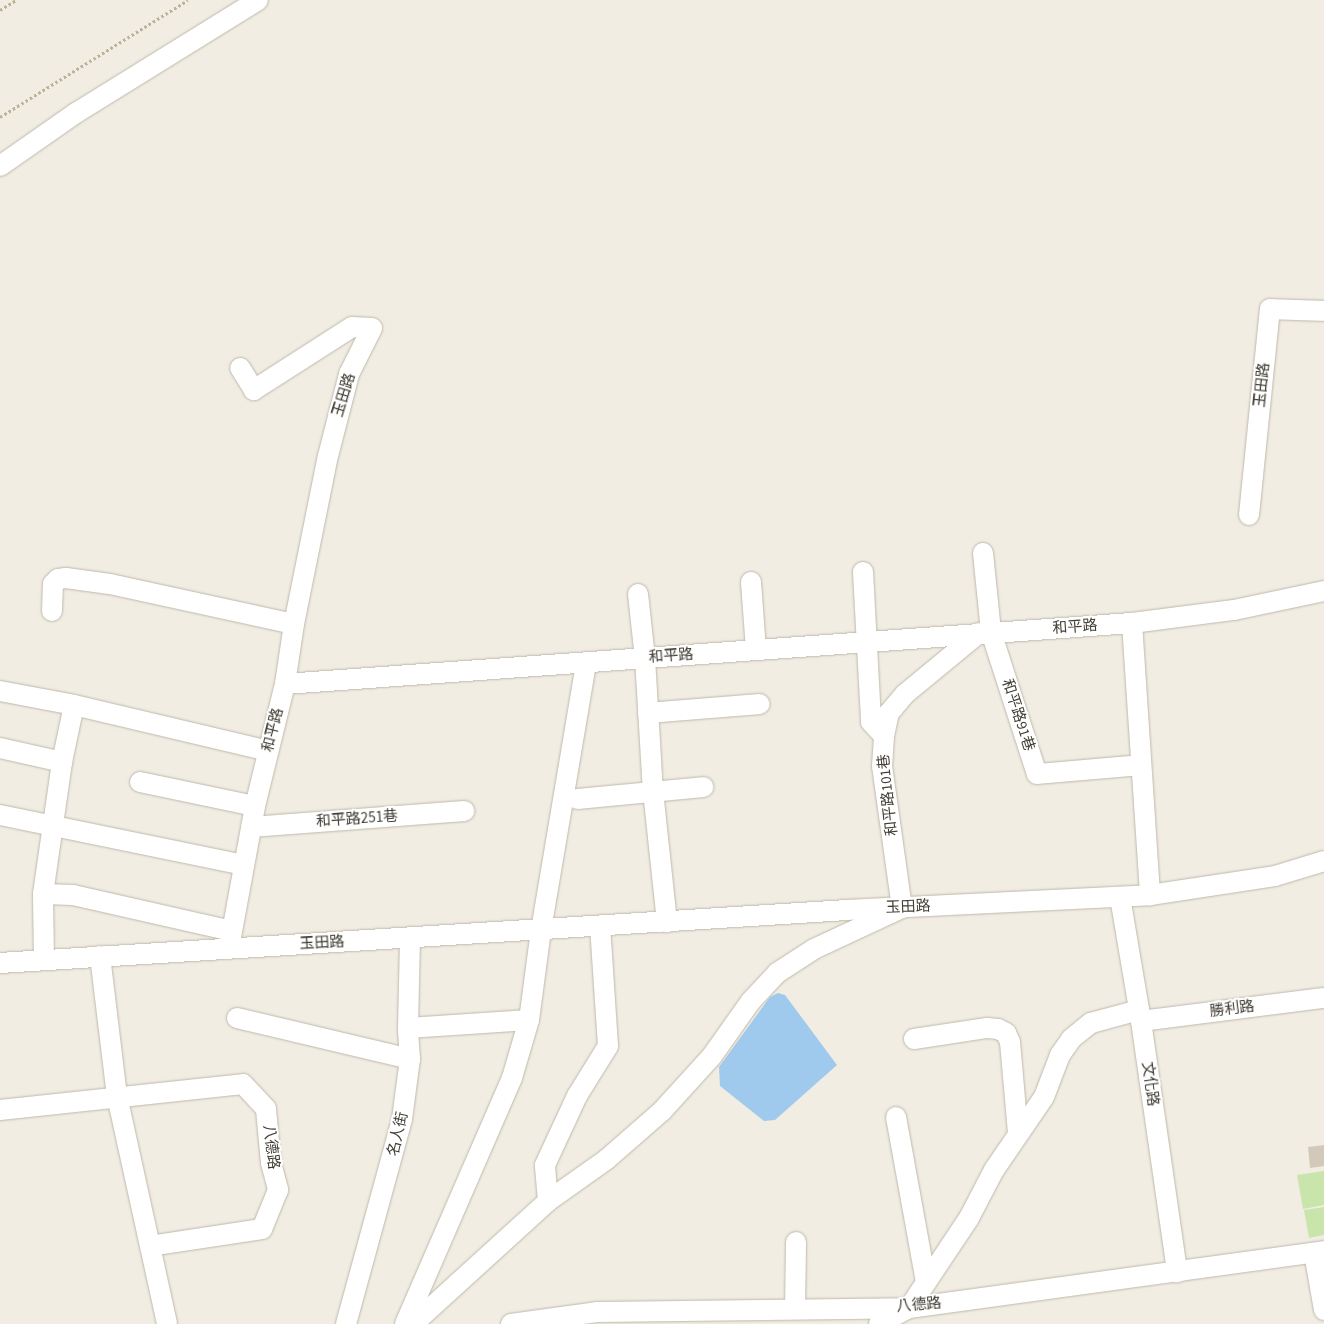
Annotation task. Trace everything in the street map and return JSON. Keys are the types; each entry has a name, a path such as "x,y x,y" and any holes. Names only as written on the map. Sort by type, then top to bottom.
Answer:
{"street":[{"path":"0,166 76,112 258,0"},
{"name":"玉田路","path":"1249,515 1270,309 1324,311"},
{"name":"玉田路","path":"240,368 254,390 352,327 372,328 348,374 340,402 294,624 285,684"},
{"name":"和平路91巷","path":"983,553 985,633 1037,774 1141,765"},
{"path":"863,572 872,722 884,736"},
{"path":"52,611 54,584 58,579 66,578 110,584 294,624"},
{"path":"751,582 756,650"},
{"name":"和平路","path":"231,939 255,806 285,684 1132,623 1234,610 1324,591"},
{"path":"638,594 645,658 654,792 667,922"},
{"path":"1132,623 1150,895"},
{"name":"和平路101巷","path":"902,908 882,766 884,736 889,713 905,694 985,633"},
{"path":"405,1324 512,1078 528,1020 541,930 586,662"},
{"path":"0,691 74,705 268,751"},
{"path":"648,714 760,704"},
{"path":"44,960 43,894 62,762 74,705"},
{"path":"0,748 62,762"},
{"path":"140,782 255,806"},
{"path":"577,799 703,787"},
{"name":"和平路251巷","path":"251,827 464,811"},
{"path":"0,815 53,824 244,866"},
{"name":"玉田路","path":"0,963 100,956 231,939 410,939 902,908 1150,895 1275,876 1324,861"},
{"path":"43,894 73,895 231,939"},
{"name":"文化路","path":"1120,897 1140,1016 1177,1272"},
{"path":"413,1324 548,1201 607,1159 662,1111 712,1056 751,1001 777,973 814,949 902,908"},
{"path":"548,1201 544,1165 577,1096 608,1046 600,926"},
{"name":"名人街","path":"346,1324 402,1119 410,1059 408,1028 410,939"},
{"path":"100,956 117,1096 167,1324"},
{"name":"勝利路","path":"909,1308 969,1218 994,1170 1044,1097 1060,1055 1071,1039 1090,1023 1140,1016 1324,998"},
{"path":"237,1018 410,1059"},
{"path":"408,1028 528,1020"},
{"path":"914,1039 987,1028 1006,1033 1010,1042 1018,1134"},
{"name":"八德路","path":"0,1110 243,1084 266,1109 271,1163 278,1190 262,1229 150,1246"},
{"name":"八德路","path":"896,1117 926,1282"},
{"path":"795,1309 796,1242"},
{"path":"1319,1252 1324,1310"},
{"name":"八德路","path":"511,1324 598,1312 909,1308 1319,1252"},
{"path":"878,1324 909,1308"}],"path":[{"path":"0,10 16,0"},
{"path":"0,117 188,0"}],"green space":[{"path":"1324,1171 1324,1205 1303,1209 1297,1175"},
{"path":"1324,1207 1324,1235 1309,1238 1304,1210"}],"water":[{"path":"778,993 785,995 837,1065 775,1120 764,1121 720,1086 719,1067 770,997"}],"building":[{"path":"1324,1145 1324,1166 1310,1168 1308,1147"}]}
